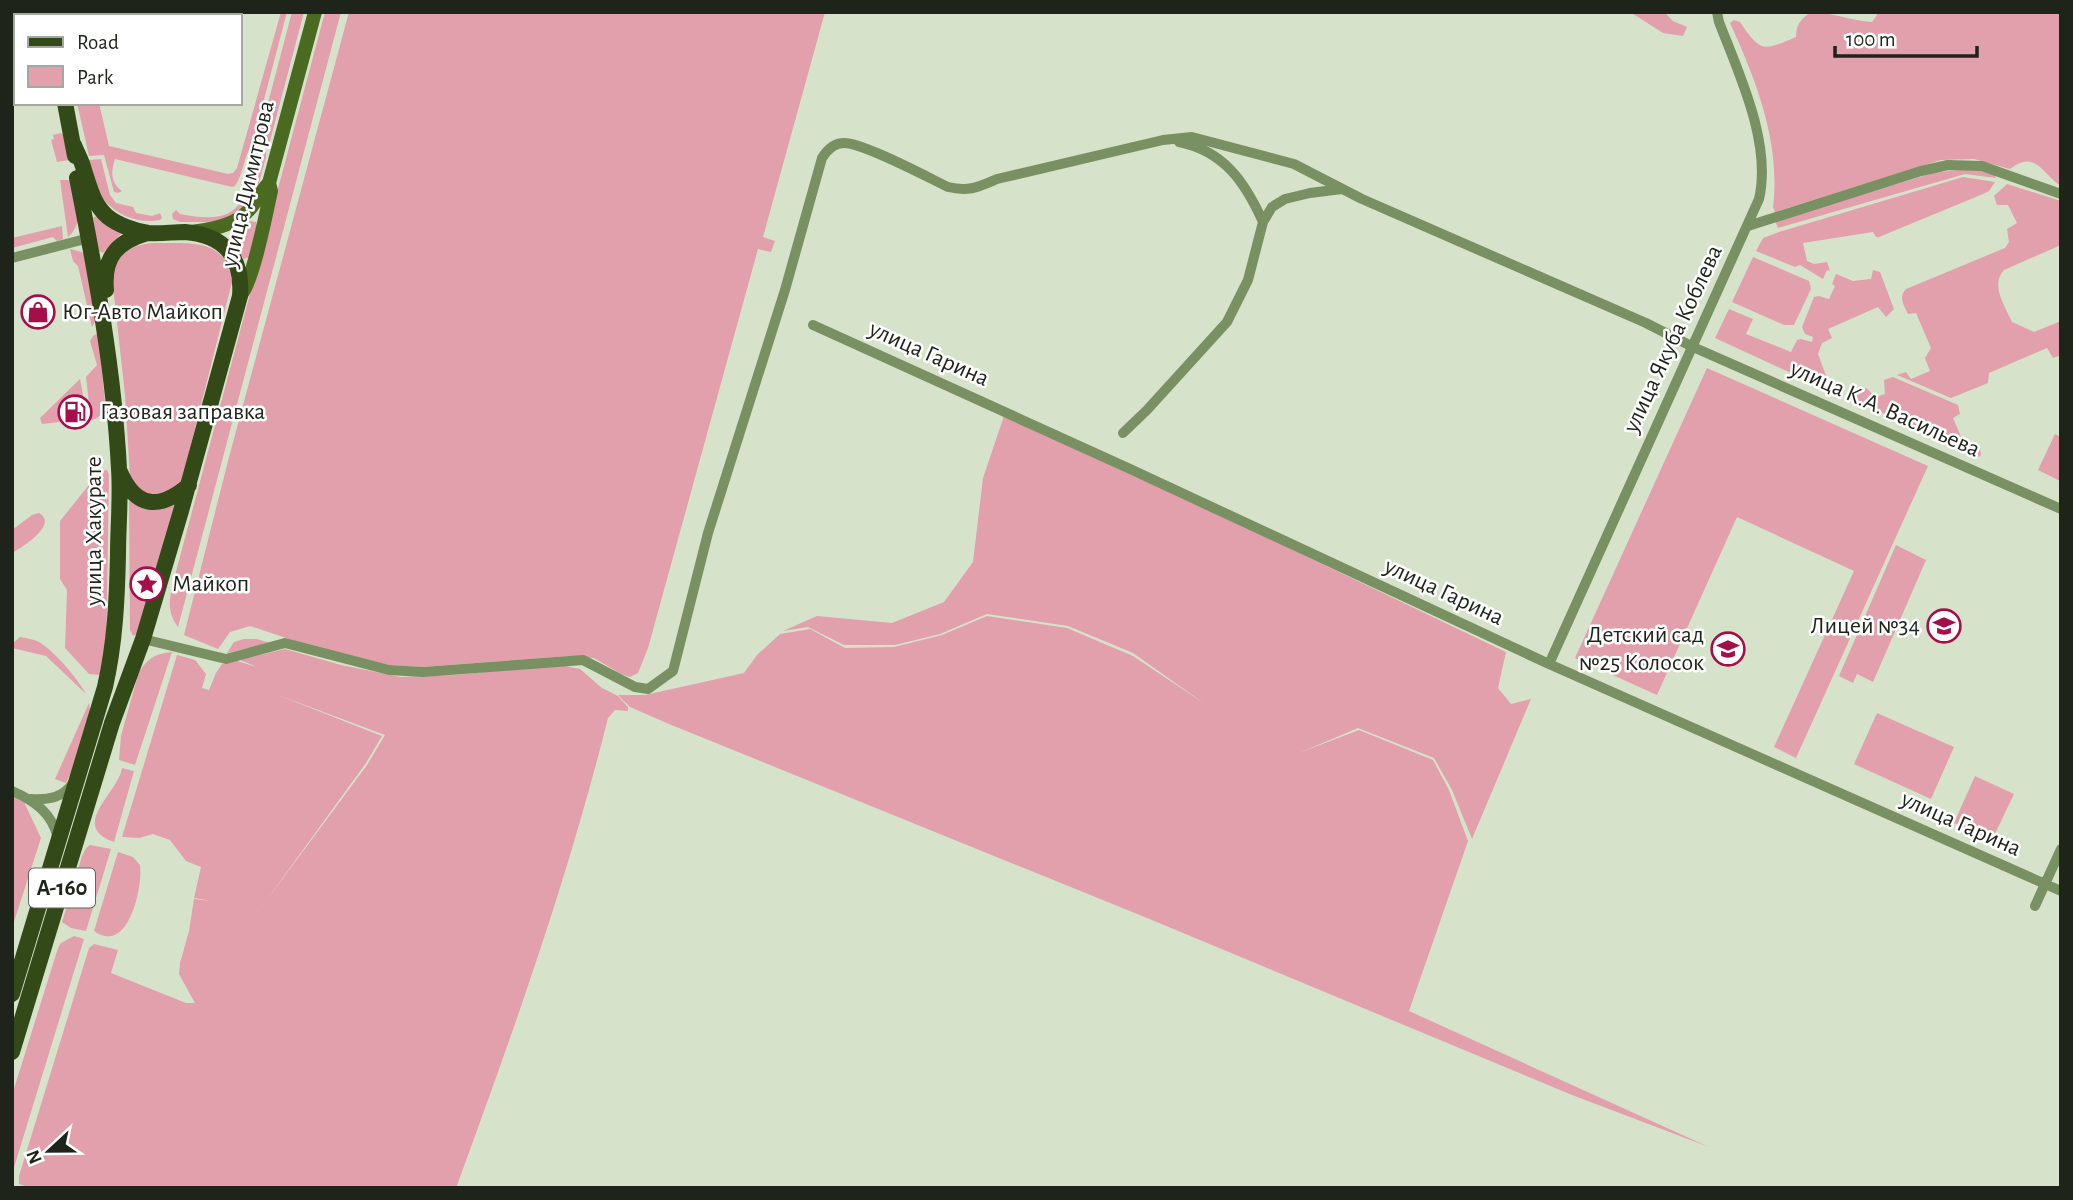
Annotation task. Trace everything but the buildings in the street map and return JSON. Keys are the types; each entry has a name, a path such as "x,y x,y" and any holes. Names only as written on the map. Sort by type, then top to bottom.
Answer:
{"main road":[{"name":"улица Димитрова","path":"12,1052 112,723 143,639 189,485 240,296 246,290 271,191 269,183 315,12"},
{"name":"улица Хакурате","path":"59,841 112,658 116,625 119,471 113,398 102,320 65,105"},
{"path":"74,145 94,201 116,221 148,233"},
{"path":"102,320 107,298 105,276 108,263 123,244 133,237 148,233 188,232 223,226 247,212 269,183"},
{"path":"188,232 214,240 232,253 241,281 240,296"},
{"path":"119,471 132,493 140,500 151,503 168,500 189,485"},
{"name":"А-160","path":"12,994 59,841"}],"street":[{"name":"улица Якуба Коблева","path":"1549,664 1748,226 1762,184 1761,154 1747,96 1718,17 1710,12"},
{"name":"улица К.А. Васильева","path":"1162,141 1192,137 1294,164 1343,189 2061,509"},
{"path":"143,639 226,659 285,643 389,670 423,673 583,660 635,687 648,689 673,671 708,533 785,290 822,158 827,150 839,143 847,143 962,191 997,179 1162,141 1180,142 1197,146 1218,157 1237,176 1252,199 1262,222"},
{"path":"1748,226 1921,171 1948,165 1982,166 2061,194"},
{"path":"1123,433 1227,322 1248,280 1262,222 1272,207 1310,193 1343,189"},
{"path":"12,258 89,238"},
{"name":"улица Гарина","path":"813,325 1549,664 2061,891"},
{"path":"12,791 31,799 58,796 72,785 80,759 85,753"},
{"path":"31,799 51,820 59,841"},
{"path":"2035,906 2061,849"}],"green space":[{"path":"281,12 287,12 252,145 235,186 115,159 112,176 122,191 114,192 104,155 89,156 77,105 99,105 109,146 228,174 237,168"},
{"path":"292,12 304,12 270,141 259,143 258,141"},
{"path":"325,12 341,12 178,627 170,606 173,583"},
{"path":"349,12 825,12 763,237 775,241 771,252 758,249 648,648 638,673 630,677 594,658 569,656 422,667 389,665 319,649 250,626 230,632 218,649 184,635"},
{"path":"1630,12 1664,12 1673,21 1687,27 1683,36 1663,33"},
{"path":"1811,12 1872,22 1876,12 2061,12 2061,186 2033,162 2019,163 2010,169 1974,159 1941,160 1775,212 1770,136 1757,89 1730,23 1734,20 1740,22 1758,44 1769,47 1796,37 1800,22"},
{"path":"61,133 69,160 57,162 51,140 54,139 53,135"},
{"path":"260,150 266,152 266,157 257,190 236,215 206,222 180,222 173,219 172,214 176,210 180,214 216,217 236,208 248,186"},
{"path":"101,159 110,195 116,203 133,207 136,213 152,216 160,213 160,220 131,218 107,203 96,187 89,160"},
{"path":"1981,170 1995,175 1996,178 1965,174 1778,228 1775,221 1933,173"},
{"path":"1963,177 1995,182 1989,191 1983,194 1879,237 1873,232 1803,243 1807,261 1814,264 1827,262 1830,271 1827,270 1823,279 1800,265 1795,267 1756,251 1763,238 1779,232"},
{"path":"60,180 73,183 77,205 78,219 68,237"},
{"path":"2007,184 2061,201 2061,245 2004,270 1998,282 2000,296 2012,322 2034,332 2061,321 2061,355 2053,358 2047,348 1989,373 1988,383 1951,398 1897,375 1906,372 1911,379 1930,371 1925,358 1931,348 1916,313 1908,314 1902,295 1906,289 2005,248 2009,242 2007,229 2017,223 2008,205 1997,205 1994,196"},
{"path":"96,216 122,233 103,253 98,251 93,218"},
{"path":"250,221 256,222 257,226 249,257 244,259 234,247 240,227"},
{"path":"62,226 63,239 57,241 53,237 12,248 12,238"},
{"path":"153,243 192,244 214,250 229,267 232,282 181,484 165,496 139,493 130,477 125,395 112,277 121,256 131,248"},
{"path":"70,249 82,252 86,257 96,320 92,327 78,266 73,261"},
{"path":"1753,257 1809,281 1811,289 1794,325 1784,325 1732,302"},
{"path":"1873,270 1880,272 1894,309 1886,317 1878,307 1828,329 1832,338 1822,343 1818,354 1832,392 1715,338 1729,309 1753,319 1746,334 1791,352 1797,340 1812,342 1813,337 1805,334 1802,327 1814,297 1829,299 1835,286 1832,284 1836,274 1853,281 1871,279"},
{"path":"98,334 105,401 99,416 91,420 86,377 97,365 90,341"},
{"path":"1707,368 1928,466 1796,758 1774,747 1854,571 1737,517 1657,695 1575,658"},
{"path":"1893,377 1958,405 1960,414 1953,418 1962,439 1980,449 1981,455 1979,457 1845,396 1866,388 1876,397 1885,394 1884,380"},
{"path":"80,379 84,400 68,402 70,419 42,424 40,418"},
{"path":"1004,416 1220,515 1506,652 1498,688 1511,704 1531,699 1472,839 1452,790 1434,758 1358,728 1299,753 1359,730 1433,760 1449,790 1468,841 1409,1011 1709,1147 1572,1095 1147,918 669,724 630,707 618,695 645,695 744,673 757,655 780,634 810,629 845,648 894,647 942,635 987,616 1067,628 1133,656 1205,704 1133,653 1068,626 987,614 940,634 895,645 844,645 808,627 783,631 817,616 892,623 944,602 973,562 983,478"},
{"path":"2055,434 2061,437 2060,481 2038,470"},
{"path":"107,470 106,661 104,671 99,675 89,674 65,648 67,590 60,579 60,521 97,475"},
{"path":"129,500 154,509 179,503 137,634 133,636 130,630"},
{"path":"39,513 45,523 42,529 31,541 12,553 12,530"},
{"path":"1896,545 1926,560 1873,682 1857,674 1853,683 1839,676"},
{"path":"20,637 37,641 50,650 86,694 46,656 12,648 12,644"},
{"path":"244,639 270,643 227,653 234,642"},
{"path":"285,649 341,665 401,677 560,665 580,669 602,688 618,696 628,707 628,711 615,710 608,718 538,955 456,1188 31,1188 19,1184 19,1176 89,948 94,944 118,950 111,973 186,1003 195,1003 179,974 194,899 211,901 194,898 201,867 186,861 170,840 153,834 139,838 122,837 177,655 195,660 206,674 202,688 209,690 222,664 237,661 257,667 240,660","holes":["275,694 385,735 367,765 263,905 366,763 382,736"]},
{"path":"172,652 135,765 119,760 121,736 138,675 151,658"},
{"path":"89,703 87,733 75,765 66,783 55,779"},
{"path":"1877,713 1954,747 1931,799 1854,764"},
{"path":"122,768 134,771 114,842 101,835 95,827 100,808"},
{"path":"1975,776 2014,794 1992,840 1954,823"},
{"path":"12,797 24,802 41,838 12,928"},
{"path":"90,845 111,849 86,931 71,928 62,922 82,856"},
{"path":"118,852 133,857 140,865 139,888 131,916 124,927 116,934 106,936 94,931"},
{"path":"74,936 84,939 12,1174 12,1095 58,948 61,943"}],"place":[{"name":"Юг-Авто Майкоп","path":"38,312"},
{"name":"Газовая заправка","path":"75,412"},
{"name":"Майкоп","path":"147,584"},
{"name":"Лицей №34","path":"1944,626"},
{"name":"Детский сад №25 Колосок","path":"1728,649"}]}
